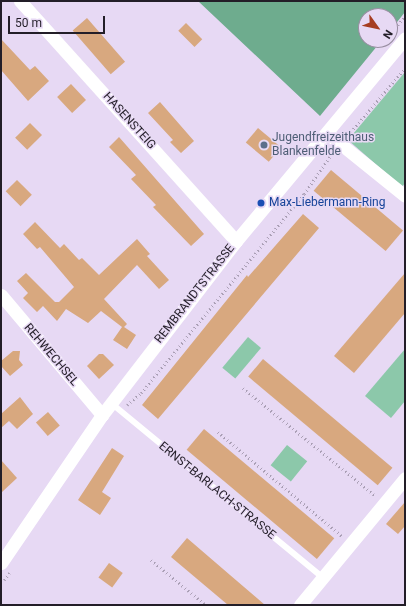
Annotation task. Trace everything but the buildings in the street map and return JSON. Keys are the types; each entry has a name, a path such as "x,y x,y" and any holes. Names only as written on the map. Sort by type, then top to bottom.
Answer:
{"street":[{"name":"HASENSTEIG","path":"20,1 236,241"},
{"name":"REMBRANDTSTRASSE","path":"7,565 102,415 116,407 236,241 405,38"},
{"path":"327,133 405,196"},
{"name":"REHWECHSEL","path":"1,295 102,415"},
{"path":"300,605 352,544 405,478"}],"lane":[{"name":"ERNST-BARLACH-STRASSE","path":"116,407 323,578"}],"path":[{"path":"398,25 405,16"},
{"path":"116,407 141,393 304,194 340,144 405,68"},
{"path":"243,388 384,503"},
{"path":"218,432 352,544"},
{"path":"151,560 206,605"},
{"path":"1,579 4,580 7,565"}],"green space":[{"path":"198,1 405,1 405,12 398,21 398,8 358,8 358,48 375,48 320,116"},
{"path":"405,72 405,183 402,187 348,140"},
{"path":"248,337 261,348 235,379 222,368"},
{"path":"405,349 405,401 391,418 365,396"},
{"path":"287,445 307,461 291,482 271,465"}],"place":[{"name":"Jugendfreizeithaus Blankenfelde","path":"264,145"},
{"name":"Max-Liebermann-Ring","path":"261,203"}]}
